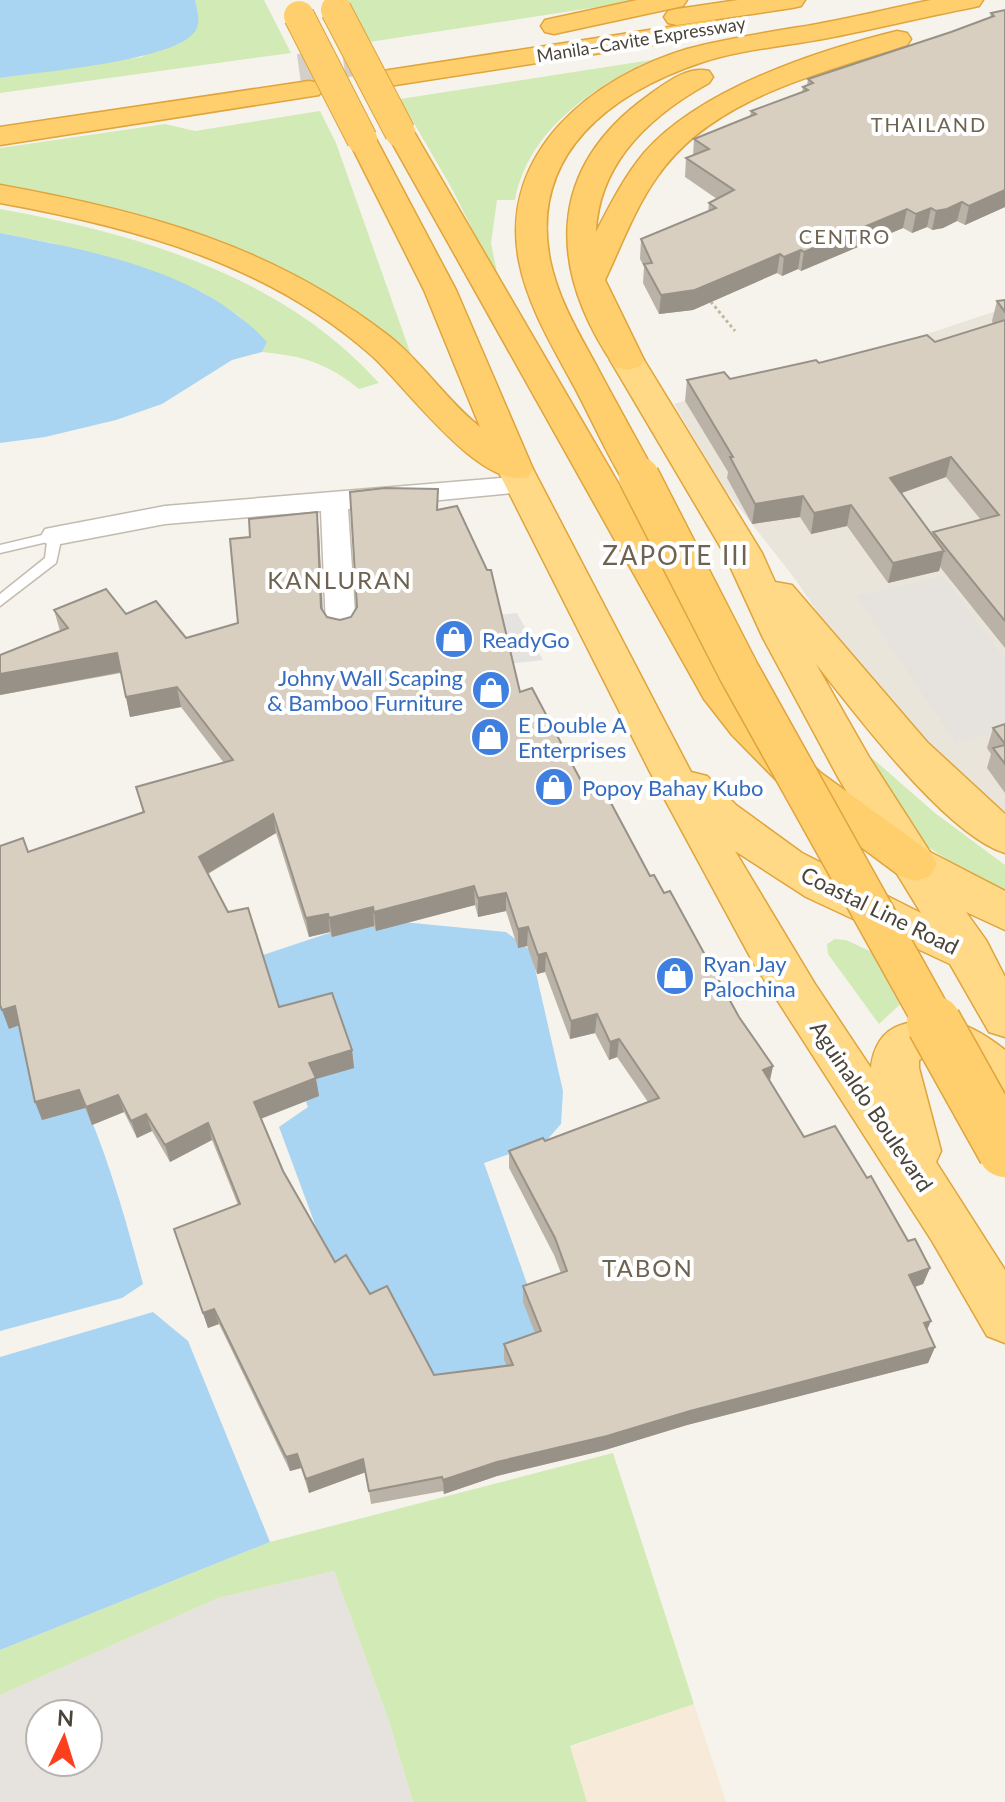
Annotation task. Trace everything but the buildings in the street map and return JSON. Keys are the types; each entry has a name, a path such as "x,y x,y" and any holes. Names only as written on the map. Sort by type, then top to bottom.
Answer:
{"highway":[{"path":"501,40 674,0"},
{"name":"Manila–Cavite Expressway","path":"792,0 501,40 383,68 893,0"},
{"path":"970,0 705,53 654,70 620,88 570,129 538,178 529,228 538,281 548,306 739,672 1005,1150"},
{"path":"588,282 636,186 655,158 679,134 707,115 766,86 955,18 987,0"},
{"path":"333,5 400,132 718,689 746,725 806,784 915,864 1005,912"},
{"path":"296,8 440,290 520,477"},
{"path":"829,29 711,71 684,84 639,115 607,154 583,211 580,233 588,282 627,360 743,553 811,691 854,768 915,864 1005,1018"},
{"path":"0,113 304,79 0,136"},
{"path":"0,194 102,213 177,233 281,279 328,306 381,346 456,425 520,477"},
{"name":"Aguinaldo Boulevard","path":"520,477 705,840 773,957 927,1188 1005,1319"},
{"path":"743,553 811,629 904,747 950,792 1004,835"},
{"name":"Coastal Line Road","path":"656,746 715,813 765,853 842,897 1005,968"},
{"path":"927,1188 895,1068 895,1055 902,1045 928,1036 947,1038 962,1045 1005,1078"}],"street":[{"path":"55,536 165,515 334,501 520,477"},
{"path":"334,501 341,627"}],"lane":[{"path":"0,549 55,536 51,560 0,601"}],"path":[{"path":"702,290 735,331"}],"shaded area":[{"path":"1005,308 1005,814 941,757 831,632 795,579 723,487 674,404 781,370 792,379"},
{"path":"943,576 1005,660 1005,730 956,743 856,596"},
{"path":"517,613 543,660 508,664 497,615"},
{"path":"334,1571 389,1721 413,1802 0,1802 0,1695 218,1598"},
{"path":"694,1704 726,1802 587,1802 570,1747"}],"green space":[{"path":"195,0 264,0 291,53 0,93 0,78 142,57 198,13"},
{"path":"345,0 643,0 369,42"},
{"path":"651,60 606,84 565,115 533,153 522,175 515,200 497,200 491,243 499,282 451,187 400,99"},
{"path":"320,111 336,143 415,366 325,294 258,257 150,218 0,186 0,148 165,124 195,131"},
{"path":"0,209 52,219 155,247 253,287 298,314 341,346 379,383 359,389 314,362 262,352 267,342 238,315 202,292 52,243 0,233"},
{"path":"864,751 935,813 1005,865 1005,894 922,843"},
{"path":"835,939 846,940 928,978 879,1024 828,954 827,944"},
{"path":"613,1453 694,1704 570,1746 587,1802 413,1802 389,1721 334,1571 218,1598 0,1695 0,1650 270,1542"}],"water":[{"path":"0,0 195,0 198,23 196,30 184,41 163,50 106,63 0,78"},
{"path":"0,233 108,256 178,281 240,317 267,342 262,352 232,360 162,404 116,420 45,437 0,443"},
{"path":"382,920 506,932 531,951 563,1091 561,1124 546,1141 484,1163 530,1292 536,1341 496,1377 451,1383 411,1360 329,1262 279,1127 308,1107 254,958 326,934"},
{"path":"0,931 76,1084 105,1155 143,1284 122,1298 0,1331"},
{"path":"153,1312 188,1341 270,1542 0,1650 0,1357"}],"tunnel":[{"path":"299,69 377,58"}],"place":[{"name":"ReadyGo","path":"454,639"},
{"name":"Johny Wall Scaping & Bamboo Furniture","path":"491,690"},
{"name":"E Double A Enterprises","path":"490,737"},
{"name":"Popoy Bahay Kubo","path":"554,787"},
{"name":"Ryan Jay Palochina","path":"675,976"}],"district":[{"name":"THAILAND","path":"929,124"},
{"name":"CENTRO","path":"845,236"},
{"name":"ZAPOTE III","path":"676,555"},
{"name":"KANLURAN","path":"340,579"},
{"name":"TABON","path":"648,1267"}]}
